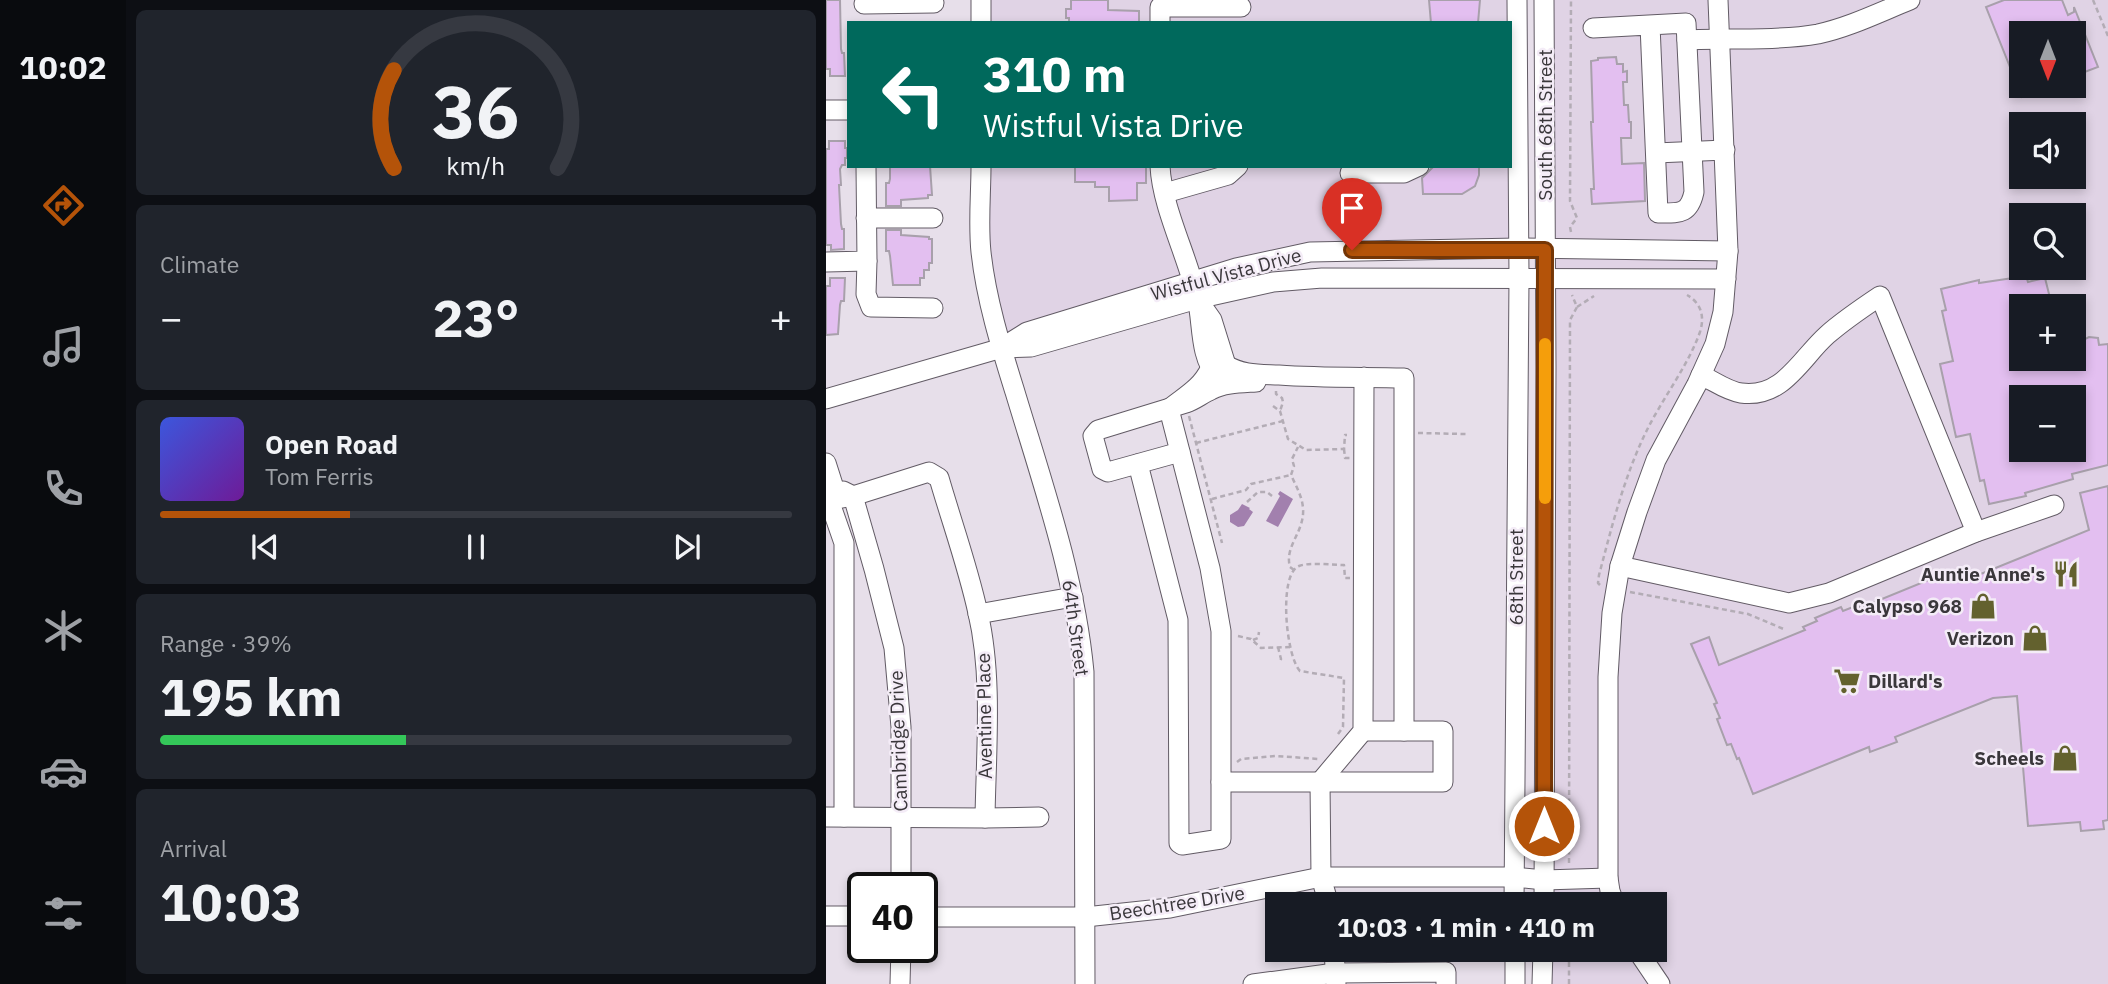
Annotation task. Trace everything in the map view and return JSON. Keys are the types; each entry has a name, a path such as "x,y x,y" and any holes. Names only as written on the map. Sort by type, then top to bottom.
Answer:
{"street":[{"path":"981,0 982,21"},
{"name":"South 68th Street","path":"1517,0 1518,248"},
{"name":"South 68th Street","path":"1544,0 1545,250"},
{"path":"1610,892 1608,878 1608,677 1612,613 1620,566 1656,460 1701,375 1715,344 1723,312 1728,251 1718,0"},
{"path":"1687,40 1817,34 1853,24 1882,5 1910,0"},
{"path":"864,9 934,3"},
{"path":"1160,21 1160,7 1241,10"},
{"path":"1593,28 1686,23 1694,192 1686,210 1669,213 1658,213 1650,25"},
{"path":"826,110 847,110"},
{"path":"1656,153 1725,150"},
{"path":"866,168 866,294 871,307 933,308"},
{"name":"64th Street","path":"981,168 981,251 1002,348 1063,551 1081,635 1084,672 1085,984"},
{"path":"1160,168 1165,193 1195,290 1200,327 1225,385"},
{"path":"1165,193 1228,175 1236,168"},
{"path":"1350,173 1404,173 1415,168"},
{"path":"866,218 933,218"},
{"name":"Wistful Vista Drive","path":"826,399 1002,348 1031,347 1195,290 1272,259 1310,252 1518,248 1728,251"},
{"name":"68th Street","path":"1514,892 1518,248"},
{"name":"68th Street","path":"1544,892 1545,250"},
{"path":"826,262 867,261"},
{"name":"Wistful Vista Drive","path":"1195,290 1322,278 1726,279"},
{"path":"1701,375 1732,391 1743,393 1768,390 1785,381 1825,337 1880,296 1976,532"},
{"path":"1218,367 1245,373 1404,378 1404,731"},
{"path":"1178,406 1218,367"},
{"path":"1188,447 1108,472 1102,469 1093,436 1098,430 1196,399 1213,388 1298,376"},
{"path":"1325,892 1321,877 1320,782 1363,732 1364,377"},
{"path":"1138,464 1178,620 1179,843 1182,845 1221,839 1221,635 1188,447 1178,406"},
{"path":"826,463 829,495 844,542 835,817 1040,817"},
{"name":"Aventine Place","path":"829,495 853,496 929,472 939,478 978,614 986,691 985,818"},
{"name":"Cambridge Drive","path":"853,496 894,648 901,727 901,872"},
{"path":"1620,566 1790,603 1829,593 1976,532 2054,505"},
{"path":"978,614 1073,597"},
{"path":"1221,772 1320,782 1443,782 1443,731 1363,732"},
{"name":"Beechtree Drive","path":"938,917 1084,917 1170,908 1321,877 1514,877 1544,880 1608,878"},
{"path":"826,916 847,916"},
{"path":"1515,962 1515,984"},
{"path":"1542,984 1543,962"},
{"path":"1645,962 1660,984"},
{"path":"900,984 901,963"},
{"path":"1253,984 1446,972 1446,984"}],"path":[{"path":"1570,227 1577,218 1570,201 1571,0"},
{"path":"2093,0 2106,25 2108,36"},
{"path":"1569,892 1570,320 1577,307 1572,295"},
{"path":"1276,381 1276,394 1283,402 1280,411"},
{"path":"1178,406 1188,447 1211,500 1222,543"},
{"path":"1188,447 1283,421"},
{"path":"1294,570 1290,567 1288,552 1300,533 1304,510 1301,494 1291,475 1298,447"},
{"path":"1211,500 1246,491 1251,484 1291,475"},
{"path":"1256,484 1258,492"},
{"path":"1247,502 1258,492 1267,492 1272,496"},
{"path":"1336,737 1343,727 1344,678 1300,671 1296,668 1290,646 1287,598 1290,577 1300,565 1344,565 1345,578 1364,578"},
{"path":"1253,640 1258,638 1259,632"},
{"path":"1221,635 1237,635 1253,640 1261,648 1290,646"},
{"path":"1278,647 1282,659 1280,663"},
{"path":"1221,772 1241,759 1276,756 1317,759 1322,757"},
{"path":"1569,962 1569,984"}],"shaded area":[{"path":"981,0 1517,0 1518,248 1273,263 1002,348 989,296 981,168 1512,168 1512,21 982,21"},
{"path":"1544,0 2108,0 2108,984 1542,984 1543,962 1667,962 1667,892 1544,892"},
{"path":"1280,491 1293,499 1278,527 1266,521 1280,496"},
{"path":"1242,504 1253,512 1244,526 1238,527 1230,522 1230,515"}],"building":[{"path":"826,0 840,0 841,49 844,53 845,76 830,76 830,69 826,69"},
{"path":"1071,0 1108,0 1108,10 1139,11 1139,21 1069,21 1069,18 1066,18 1066,9 1071,9"},
{"path":"1429,0 1480,0 1478,21 1431,21"},
{"path":"2004,0 2062,0 2068,15 2074,12 2074,7 2080,21 2009,21 2009,64 1986,7"},
{"path":"2086,37 2098,67 2086,72"},
{"path":"1616,57 1617,64 1623,64 1623,72 1627,71 1627,82 1623,82 1624,105 1628,105 1631,122 1631,138 1621,138 1622,164 1644,163 1645,201 1592,204 1591,189 1594,189 1591,61"},
{"path":"829,141 845,141 847,148 845,165 840,169 839,185 844,249 831,250 831,245 826,245 826,149 829,149"},
{"path":"890,168 930,168 932,195 928,195 928,198 901,200 901,206 886,206 886,183 889,183"},
{"path":"1075,168 1146,168 1146,183 1137,183 1137,200 1109,201 1109,187 1095,187 1095,182 1075,182"},
{"path":"1432,168 1479,168 1475,186 1462,194 1423,194 1422,178"},
{"path":"886,230 901,230 901,235 932,239 932,263 929,263 929,270 924,270 920,285 893,285 889,251 886,251"},
{"path":"830,278 845,278 844,301 841,301 840,305 838,334 826,335 826,286 830,286"},
{"path":"2009,279 2028,282 2046,280 2049,294 2009,294 2009,371 2086,371 2086,338 2098,338 2099,345 2108,344 2108,465 2072,474 2073,479 2025,493 2026,496 1989,504 1984,480 1980,481 1970,434 1956,437 1940,364 1953,361 1942,311 1946,310 1941,289 1979,280 1979,283"},
{"path":"2108,486 2108,820 2103,821 2104,829 2081,831 2080,822 2028,826 2017,696 1993,698 1895,737 1897,742 1870,752 1869,747 1753,794 1739,758 1737,759 1731,744 1727,745 1717,719 1720,718 1714,704 1717,703 1691,644 1709,637 1719,665 1805,630 1803,627 1817,621 1815,618 1841,607 1843,611 1858,605 1860,608 1943,574 1946,580 1962,573 1966,580 2089,530 2080,493"}],"slow traffic":[{"path":"1545,344 1545,498"}],"place":[{"name":"Auntie Anne's","path":"2066,574"},
{"name":"Calypso 968","path":"1983,606"},
{"name":"Verizon","path":"2035,638"},
{"name":"Dillard's","path":"1847,681"},
{"name":"Scheels","path":"2065,758"}],"route":[{"path":"1352,250 1545,250 1544,826"}]}
